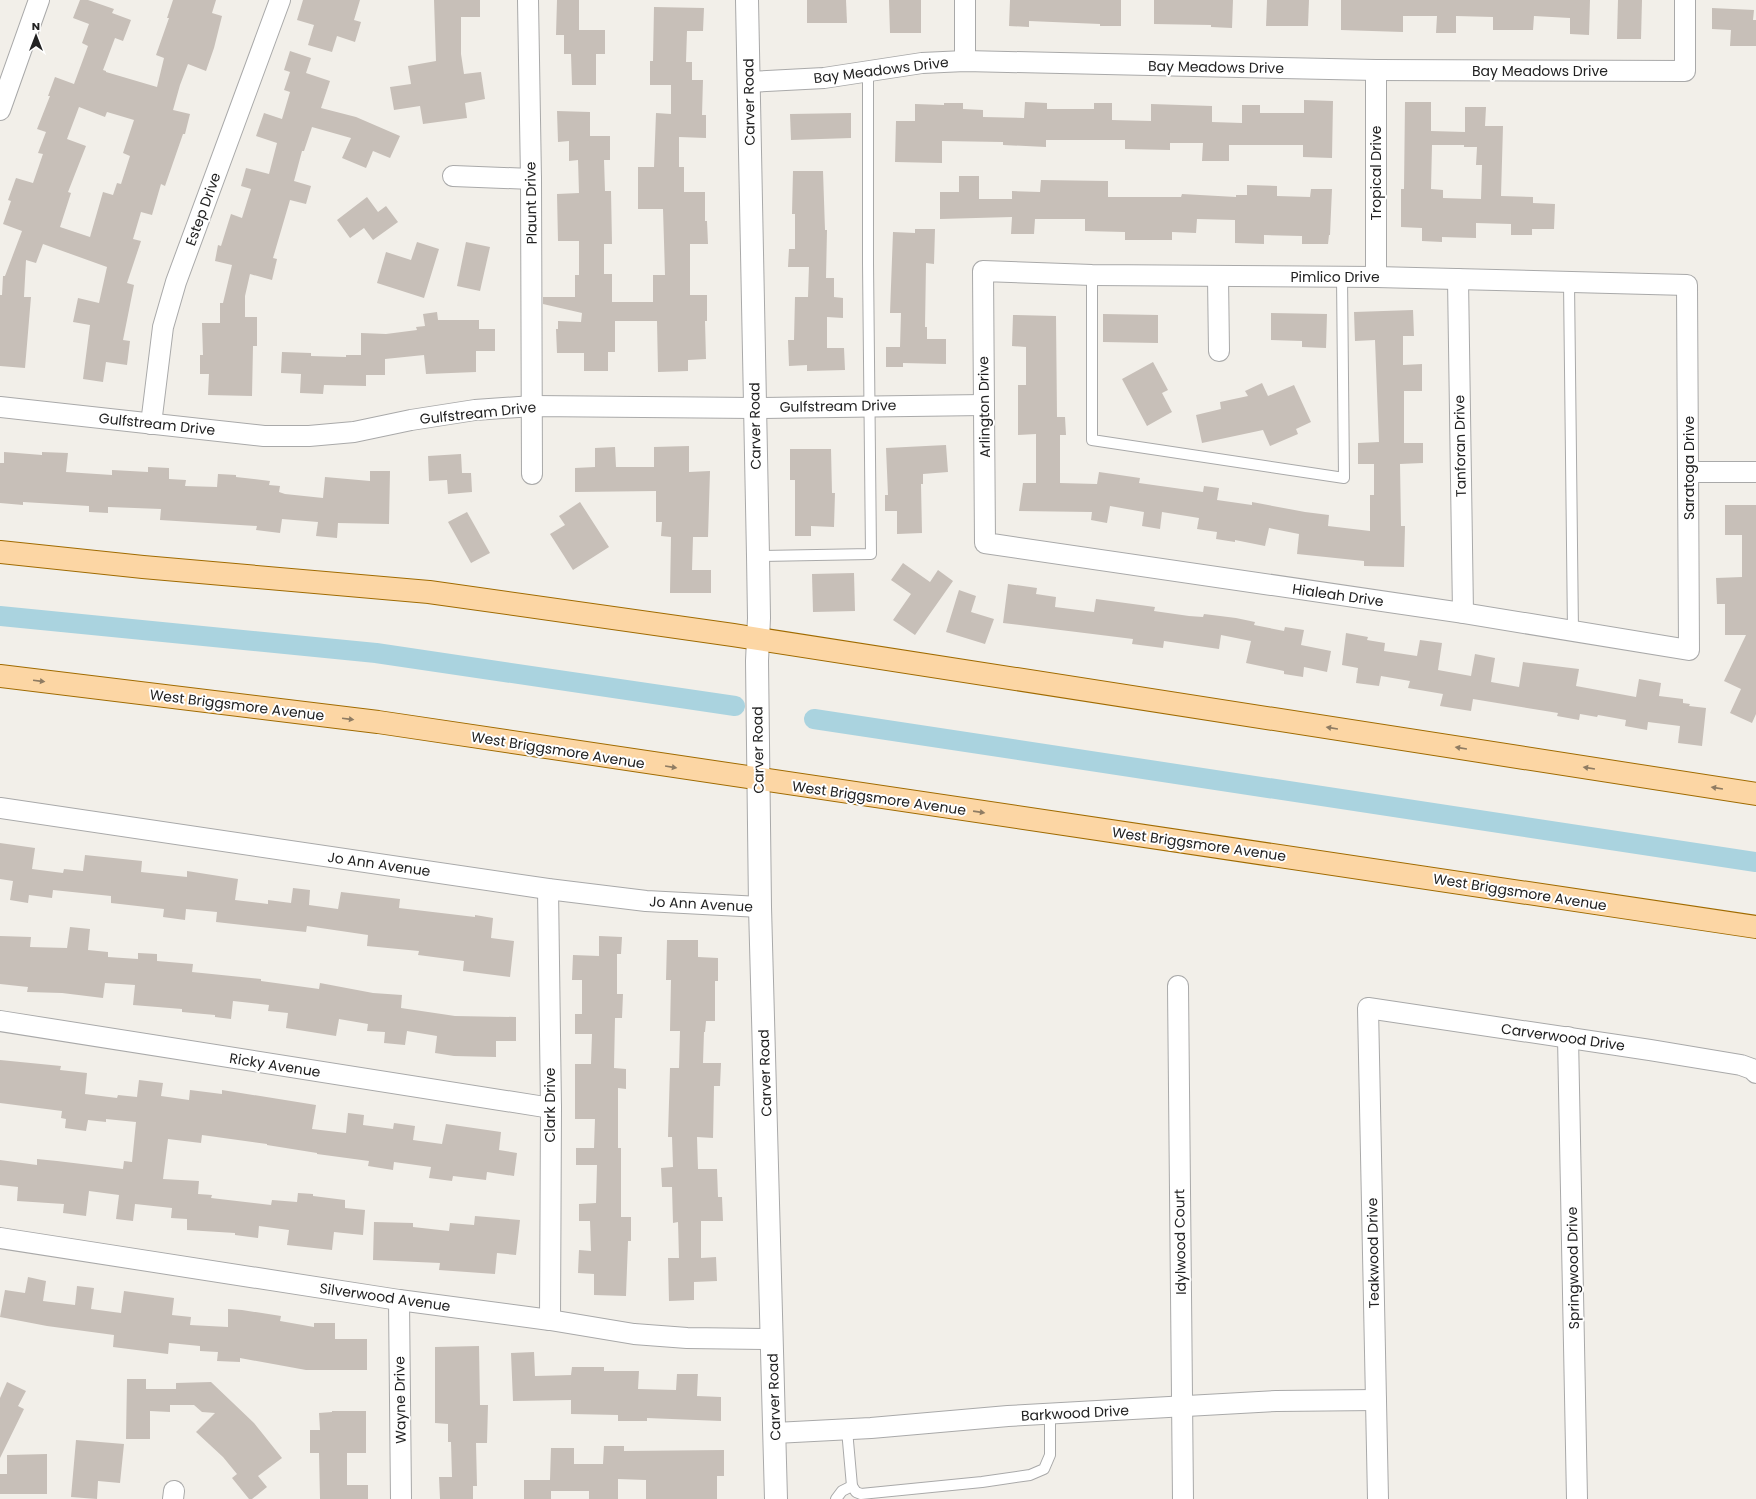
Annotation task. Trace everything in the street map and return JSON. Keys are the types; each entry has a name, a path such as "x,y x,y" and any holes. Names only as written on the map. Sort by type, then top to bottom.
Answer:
{"main road":[{"path":"0,552 143,567 429,592 758,639 1756,794"},
{"name":"West Briggsmore Avenue","path":"0,676 378,722 1756,928"}],"street":[{"path":"0,110 39,0"},
{"name":"Estep Drive","path":"151,424 163,327 176,282 280,0"},
{"name":"Plaunt Drive","path":"528,0 533,406 532,474"},
{"name":"Carver Road","path":"747,0 758,556 758,780 760,907 776,1499"},
{"path":"965,0 965,61"},
{"name":"Bay Meadows Drive","path":"748,82 824,78 922,63 965,61 1376,70 1685,71 1685,0"},
{"name":"Tropical Drive","path":"1376,70 1376,277"},
{"path":"453,176 531,179"},
{"name":"Pimlico Drive","path":"983,271 1092,275 1376,277 1687,285"},
{"name":"Arlington Drive","path":"983,271 985,543"},
{"path":"1218,277 1219,351"},
{"name":"Tanforan Drive","path":"1458,279 1463,614"},
{"name":"Saratoga Drive","path":"1687,285 1689,650"},
{"name":"Gulfstream Drive","path":"0,408 264,436 309,436 354,432 411,420 475,410 533,406 754,408 984,405"},
{"path":"1689,472 1756,472"},
{"name":"Hialeah Drive","path":"985,543 1463,614 1689,650"},
{"name":"Jo Ann Avenue","path":"0,808 548,889 646,901 760,907"},
{"name":"Clark Drive","path":"548,889 550,1320"},
{"name":"Idylwood Court","path":"1178,986 1183,1499"},
{"name":"Carverwood Drive","path":"1368,1008 1568,1037 1741,1065 1756,1072"},
{"name":"Teakwood Drive","path":"1368,1008 1378,1499"},
{"name":"Ricky Avenue","path":"0,1022 550,1108"},
{"name":"Springwood Drive","path":"1568,1037 1577,1499"},
{"name":"Silverwood Avenue","path":"0,1238 398,1300 550,1320 634,1334 687,1338 772,1339"},
{"name":"Wayne Drive","path":"398,1300 401,1499"},
{"name":"Barkwood Drive","path":"775,1433 847,1430 1050,1414 1182,1406 1276,1401 1376,1400"}],"lane":[{"path":"758,556 871,554 868,72"},
{"path":"1092,275 1092,440 1344,478 1342,277"},
{"path":"1569,282 1573,632"},
{"path":"847,1430 852,1486 856,1492 862,1494 982,1482 1030,1475 1044,1469 1050,1455 1050,1414"},
{"path":"836,1499 842,1491 852,1486"}],"building":[{"path":"80,0 88,0 114,9 112,13 131,20 123,41 115,38 103,70 157,87 164,58 156,55 169,18 167,18 173,0 216,0 212,13 222,16 214,48 206,71 188,64 180,85 173,110 190,114 185,134 183,134 165,186 161,184 152,215 141,212 133,239 141,241 127,283 134,285 123,340 130,341 127,365 106,362 103,382 83,379 90,325 73,322 78,298 99,303 107,267 43,244 36,263 26,260 24,297 31,297 25,368 0,366 0,295 2,295 3,276 5,276 22,231 3,224 11,201 8,200 16,178 33,183 43,154 38,153 46,132 37,129 50,96 48,96 55,77 74,84 88,46 82,43 89,24 73,18","holes":["79,107 105,117 107,112 134,120 123,153 130,156 121,184 117,183 113,195 103,192 90,237 60,227 71,193 68,192 86,146 67,139"]},
{"path":"303,0 360,0 354,20 361,22 355,42 337,36 332,52 308,45 314,25 297,20"},
{"path":"434,0 480,0 480,17 461,17 461,54 464,74 481,72 485,99 465,103 467,118 423,124 420,106 394,110 390,87 411,84 408,66 436,61"},
{"path":"557,0 579,0 579,30 605,30 605,54 596,54 596,85 572,85 571,54 564,54 564,35 556,35"},
{"path":"807,0 846,0 847,23 807,23"},
{"path":"889,0 921,0 921,33 890,33"},
{"path":"1010,0 1121,0 1121,26 1029,21 1029,27 1009,26"},
{"path":"1154,0 1233,0 1232,28 1211,27 1211,25 1154,24"},
{"path":"1267,0 1309,0 1308,26 1266,26"},
{"path":"1341,0 1590,0 1589,35 1570,34 1570,18 1534,16 1533,30 1493,30 1493,17 1456,16 1456,33 1436,33 1437,16 1403,16 1403,32 1341,30"},
{"path":"1618,0 1642,0 1641,39 1617,39"},
{"path":"654,7 704,8 703,31 687,31 686,62 692,62 692,80 703,80 702,115 706,115 706,138 679,137 679,167 684,167 684,192 705,192 705,221 707,221 708,244 690,244 690,295 707,295 707,321 705,321 706,359 688,360 688,371 658,372 657,321 615,321 615,352 608,352 608,371 584,371 584,353 557,353 556,329 558,329 558,321 581,322 582,313 543,304 543,297 575,297 575,275 579,275 579,241 558,241 557,194 579,193 578,160 569,161 569,141 558,142 557,111 590,112 590,136 610,136 610,160 604,160 605,191 611,191 612,244 604,244 604,274 612,274 612,302 653,302 653,275 665,275 663,209 638,209 638,167 654,167 656,113 671,114 671,85 650,85 650,61 653,61"},
{"path":"1712,8 1754,10 1753,20 1756,20 1756,46 1730,46 1731,30 1712,29"},
{"path":"290,51 311,58 306,73 330,81 321,108 356,117 400,136 390,158 373,151 366,168 342,158 351,138 312,127 304,151 302,151 294,181 311,186 306,204 290,200 273,258 277,259 272,280 250,274 245,296 245,317 257,317 257,346 253,346 252,396 208,395 209,374 200,374 200,355 203,355 202,323 220,323 220,303 223,303 232,265 215,261 218,245 221,246 231,214 242,218 251,189 241,186 246,168 269,174 277,143 256,136 264,113 282,119 290,92 284,90 290,72 284,70"},
{"path":"1304,100 1333,101 1332,158 1303,157 1303,145 1229,145 1229,161 1202,161 1203,143 1170,143 1170,150 1125,149 1125,140 1046,140 1046,147 1003,145 1003,142 942,141 942,163 895,162 896,121 915,121 915,104 944,105 944,103 963,103 963,109 983,110 983,117 1024,118 1025,102 1047,103 1047,109 1094,109 1094,103 1112,103 1112,120 1151,121 1151,104 1212,106 1212,122 1242,123 1242,105 1260,105 1260,113 1304,113"},
{"path":"1405,102 1431,102 1431,131 1465,132 1465,107 1486,107 1485,126 1503,126 1501,196 1533,197 1533,203 1555,204 1554,229 1532,229 1532,235 1511,235 1511,224 1476,223 1476,238 1442,237 1442,242 1422,241 1422,228 1401,227 1401,189 1404,189","holes":["1432,145 1464,145 1464,147 1477,147 1476,165 1482,165 1481,199 1443,198 1443,190 1431,189"]},
{"path":"851,113 851,138 791,140 790,114"},
{"path":"793,171 823,171 825,230 827,230 826,278 834,278 834,297 843,298 843,318 827,317 827,348 844,348 845,370 807,371 807,365 789,366 788,340 794,340 795,297 808,297 809,267 788,267 789,249 795,249 795,214 792,214"},
{"path":"959,176 979,176 979,199 1012,199 1012,191 1040,192 1041,180 1108,181 1108,197 1181,197 1182,194 1236,197 1236,195 1247,195 1247,185 1277,186 1277,196 1310,197 1311,189 1332,189 1330,235 1328,244 1302,244 1302,236 1264,235 1264,244 1235,243 1235,220 1197,219 1196,233 1172,232 1172,240 1125,240 1125,232 1085,231 1085,219 1035,219 1034,234 1011,234 1012,217 940,219 940,192 959,192"},
{"path":"367,197 378,212 386,206 398,222 373,240 364,228 350,238 337,220"},
{"path":"915,229 935,229 934,264 926,263 925,327 927,327 927,339 946,339 946,364 903,363 903,367 886,367 886,347 900,347 901,313 890,313 893,232 915,233"},
{"path":"417,242 439,249 424,298 377,283 386,252 411,260"},
{"path":"466,242 490,247 480,291 457,286"},
{"path":"1413,310 1414,336 1403,336 1403,365 1422,364 1422,391 1404,391 1404,443 1423,443 1423,463 1400,464 1401,526 1405,526 1404,567 1364,566 1364,561 1297,554 1299,534 1269,528 1265,546 1235,540 1235,542 1216,539 1217,532 1197,529 1199,518 1162,512 1160,529 1142,526 1144,512 1110,506 1107,523 1091,520 1092,512 1019,511 1023,483 1036,483 1036,434 1018,435 1018,385 1026,385 1026,347 1012,346 1013,315 1056,316 1057,417 1065,417 1066,435 1060,435 1060,483 1097,484 1099,472 1140,478 1139,483 1203,492 1204,486 1219,488 1217,500 1252,505 1252,502 1329,515 1328,526 1370,531 1370,495 1374,495 1374,464 1358,464 1358,443 1379,442 1375,340 1355,341 1354,312"},
{"path":"437,312 438,320 479,320 479,329 495,329 495,351 476,351 476,372 426,374 424,355 385,359 385,375 366,375 366,386 324,385 323,394 300,393 301,374 281,373 282,352 311,353 311,356 346,357 346,355 361,355 361,333 386,334 417,330 416,327 425,326 423,314"},
{"path":"1271,313 1327,314 1326,348 1302,347 1302,341 1271,340"},
{"path":"1103,314 1158,315 1158,343 1103,342"},
{"path":"1153,362 1168,390 1162,393 1172,412 1147,426 1122,379"},
{"path":"1262,383 1268,396 1294,385 1311,422 1296,429 1298,434 1270,446 1263,430 1202,443 1196,415 1221,409 1220,402 1248,396 1245,391"},
{"path":"946,445 948,472 923,474 923,484 921,484 922,533 897,534 897,511 885,511 885,495 888,495 886,448"},
{"path":"689,446 689,472 710,471 708,537 693,537 692,570 711,570 711,593 670,593 671,537 661,536 662,522 656,522 656,491 575,492 575,468 595,467 595,448 615,447 616,467 654,467 654,447"},
{"path":"790,449 831,449 832,493 835,493 834,527 811,526 811,536 795,536 795,480 790,480"},
{"path":"4,452 42,455 42,452 68,453 66,472 112,475 112,470 148,472 148,467 169,468 169,479 186,480 185,486 217,487 218,474 236,475 236,477 270,481 269,485 280,486 279,492 285,494 323,498 325,477 370,481 370,471 390,471 389,524 338,523 337,538 316,536 318,522 282,519 280,533 256,530 257,526 160,520 161,509 108,507 108,513 89,512 89,506 23,502 23,505 0,503 0,463 4,463"},
{"path":"461,454 462,473 471,473 472,492 448,494 447,480 429,481 428,456"},
{"path":"580,502 609,547 573,570 550,534 565,525 559,516"},
{"path":"1725,505 1756,505 1756,714 1752,723 1730,713 1741,689 1724,681 1746,635 1725,635 1725,604 1717,604 1716,578 1742,577 1742,535 1725,535"},
{"path":"467,512 490,553 471,563 448,522"},
{"path":"903,563 930,582 938,570 953,581 915,635 893,620 911,594 891,580"},
{"path":"854,573 855,611 813,612 812,574"},
{"path":"1008,584 1037,588 1036,594 1056,597 1055,607 1094,612 1096,599 1155,607 1154,611 1189,616 1203,617 1204,614 1236,618 1255,622 1254,625 1284,631 1285,627 1304,630 1301,645 1331,651 1327,672 1304,667 1303,677 1284,674 1284,671 1246,663 1251,641 1221,635 1219,649 1164,641 1163,648 1132,644 1133,639 1003,623"},
{"path":"959,590 976,596 971,612 994,619 985,644 946,632"},
{"path":"1346,633 1368,637 1367,640 1385,643 1384,651 1417,656 1420,640 1442,643 1438,670 1471,676 1475,654 1495,658 1491,682 1519,687 1523,662 1579,669 1576,686 1636,697 1639,679 1661,683 1659,696 1683,699 1683,703 1690,704 1689,706 1706,708 1702,746 1678,743 1680,726 1648,722 1647,730 1625,726 1626,720 1598,715 1597,717 1580,714 1579,720 1557,716 1558,713 1473,699 1471,711 1440,706 1443,694 1408,688 1410,681 1381,676 1379,686 1356,683 1358,668 1342,665"},
{"path":"0,843 35,848 32,869 63,873 64,869 83,871 85,855 142,861 141,872 187,877 187,871 238,879 235,900 268,904 268,900 291,903 293,888 310,890 309,905 338,909 341,892 400,899 399,908 493,918 491,938 514,941 510,977 463,971 464,961 418,955 419,951 367,946 368,935 307,926 306,932 216,922 217,912 186,909 185,920 163,917 164,909 111,903 111,896 53,890 52,898 29,895 28,903 10,900 13,881 0,879"},
{"path":"70,927 90,929 88,950 108,952 108,957 138,959 138,953 157,954 157,961 193,964 192,972 261,979 261,981 319,989 320,983 373,993 402,995 401,1008 455,1016 516,1017 516,1041 496,1041 496,1057 454,1056 435,1053 437,1036 407,1031 405,1045 384,1043 385,1032 367,1031 368,1024 339,1019 336,1036 286,1028 288,1013 268,1011 269,1005 233,1001 231,1019 215,1017 215,1015 182,1012 182,1009 133,1005 135,985 105,983 103,998 62,993 27,992 28,987 0,984 0,936 31,937 30,947 67,948"},
{"path":"599,936 622,937 621,954 617,954 617,994 623,994 622,1018 615,1018 614,1068 626,1069 626,1089 618,1088 618,1148 621,1148 621,1217 631,1217 631,1241 628,1241 626,1296 594,1295 594,1274 578,1273 579,1250 591,1251 590,1221 579,1221 579,1204 596,1203 597,1165 576,1165 576,1148 594,1148 595,1119 575,1119 575,1064 591,1064 592,1034 575,1034 575,1014 582,1014 582,980 572,980 573,955 599,956"},
{"path":"667,940 698,940 698,957 718,958 718,981 715,981 715,1021 706,1021 704,1032 703,1063 721,1063 720,1086 714,1086 713,1138 697,1137 698,1169 717,1169 718,1197 722,1197 723,1221 701,1221 701,1258 716,1257 717,1281 694,1282 694,1300 669,1301 668,1258 679,1258 678,1222 673,1223 672,1187 662,1187 661,1168 673,1167 672,1137 668,1137 670,1068 679,1068 680,1031 670,1031 671,980 666,980"},
{"path":"0,1060 61,1066 60,1070 87,1073 85,1094 117,1098 118,1095 137,1097 139,1080 163,1083 161,1096 189,1100 190,1090 222,1094 222,1090 316,1105 312,1129 346,1133 348,1113 364,1115 363,1125 393,1129 394,1123 415,1126 413,1140 442,1144 446,1124 501,1132 499,1150 517,1153 514,1176 487,1172 486,1180 453,1176 452,1181 429,1178 431,1167 394,1162 393,1170 368,1166 369,1161 202,1135 201,1143 168,1139 163,1179 199,1181 198,1194 212,1195 211,1198 271,1205 272,1200 297,1202 298,1193 313,1194 313,1196 345,1200 345,1208 365,1210 363,1235 334,1232 332,1250 287,1245 289,1230 259,1226 258,1238 235,1235 235,1233 187,1230 187,1219 171,1218 172,1208 135,1204 133,1221 116,1219 119,1195 89,1191 86,1216 63,1213 64,1204 17,1201 18,1187 0,1185 0,1160 37,1165 37,1159 123,1169 124,1161 132,1162 136,1122 106,1119 106,1122 88,1120 86,1131 65,1128 66,1119 61,1118 62,1111 0,1103"},
{"path":"475,1216 520,1220 516,1255 497,1253 495,1274 439,1270 440,1263 373,1260 374,1222 413,1223 413,1227 449,1231 450,1223 474,1225"},
{"path":"28,1277 46,1281 43,1301 75,1305 77,1286 94,1288 91,1309 121,1313 124,1291 174,1298 172,1315 191,1317 190,1325 228,1327 228,1309 281,1316 280,1321 314,1327 314,1323 335,1323 335,1339 367,1339 367,1370 306,1370 240,1358 240,1362 217,1361 218,1352 200,1351 200,1346 169,1343 168,1354 113,1347 114,1335 47,1326 0,1317 5,1290 25,1293"},
{"path":"479,1346 480,1405 488,1405 487,1443 476,1443 477,1486 473,1486 473,1499 440,1499 439,1477 452,1477 451,1442 448,1442 448,1424 435,1423 435,1347"},
{"path":"534,1352 535,1376 571,1375 572,1367 604,1367 604,1371 639,1371 638,1389 676,1390 677,1374 698,1374 697,1396 721,1397 721,1421 647,1418 647,1421 618,1421 618,1415 571,1414 571,1400 513,1401 511,1353"},
{"path":"127,1379 146,1379 146,1389 176,1389 176,1383 211,1382 254,1423 282,1458 258,1476 267,1487 252,1499 249,1499 232,1478 237,1474 223,1457 196,1432 215,1413 202,1412 194,1405 170,1405 170,1412 150,1411 150,1439 126,1439"},
{"path":"7,1382 26,1391 18,1406 24,1409 0,1458 0,1398"},
{"path":"332,1411 366,1411 366,1453 347,1453 347,1485 368,1485 368,1499 320,1499 319,1453 310,1453 310,1430 320,1430 319,1413"},
{"path":"76,1440 124,1444 120,1483 98,1481 97,1499 71,1497"},
{"path":"604,1446 624,1446 624,1451 724,1450 724,1476 717,1476 717,1499 646,1499 646,1480 618,1479 618,1499 589,1499 589,1491 551,1491 551,1499 524,1499 524,1480 550,1480 551,1448 574,1448 574,1464 603,1464"},
{"path":"47,1454 47,1494 0,1494 0,1474 7,1474 7,1455"}],"waterway":[{"path":"0,616 376,653 735,706"},
{"path":"814,719 1756,862"}]}
